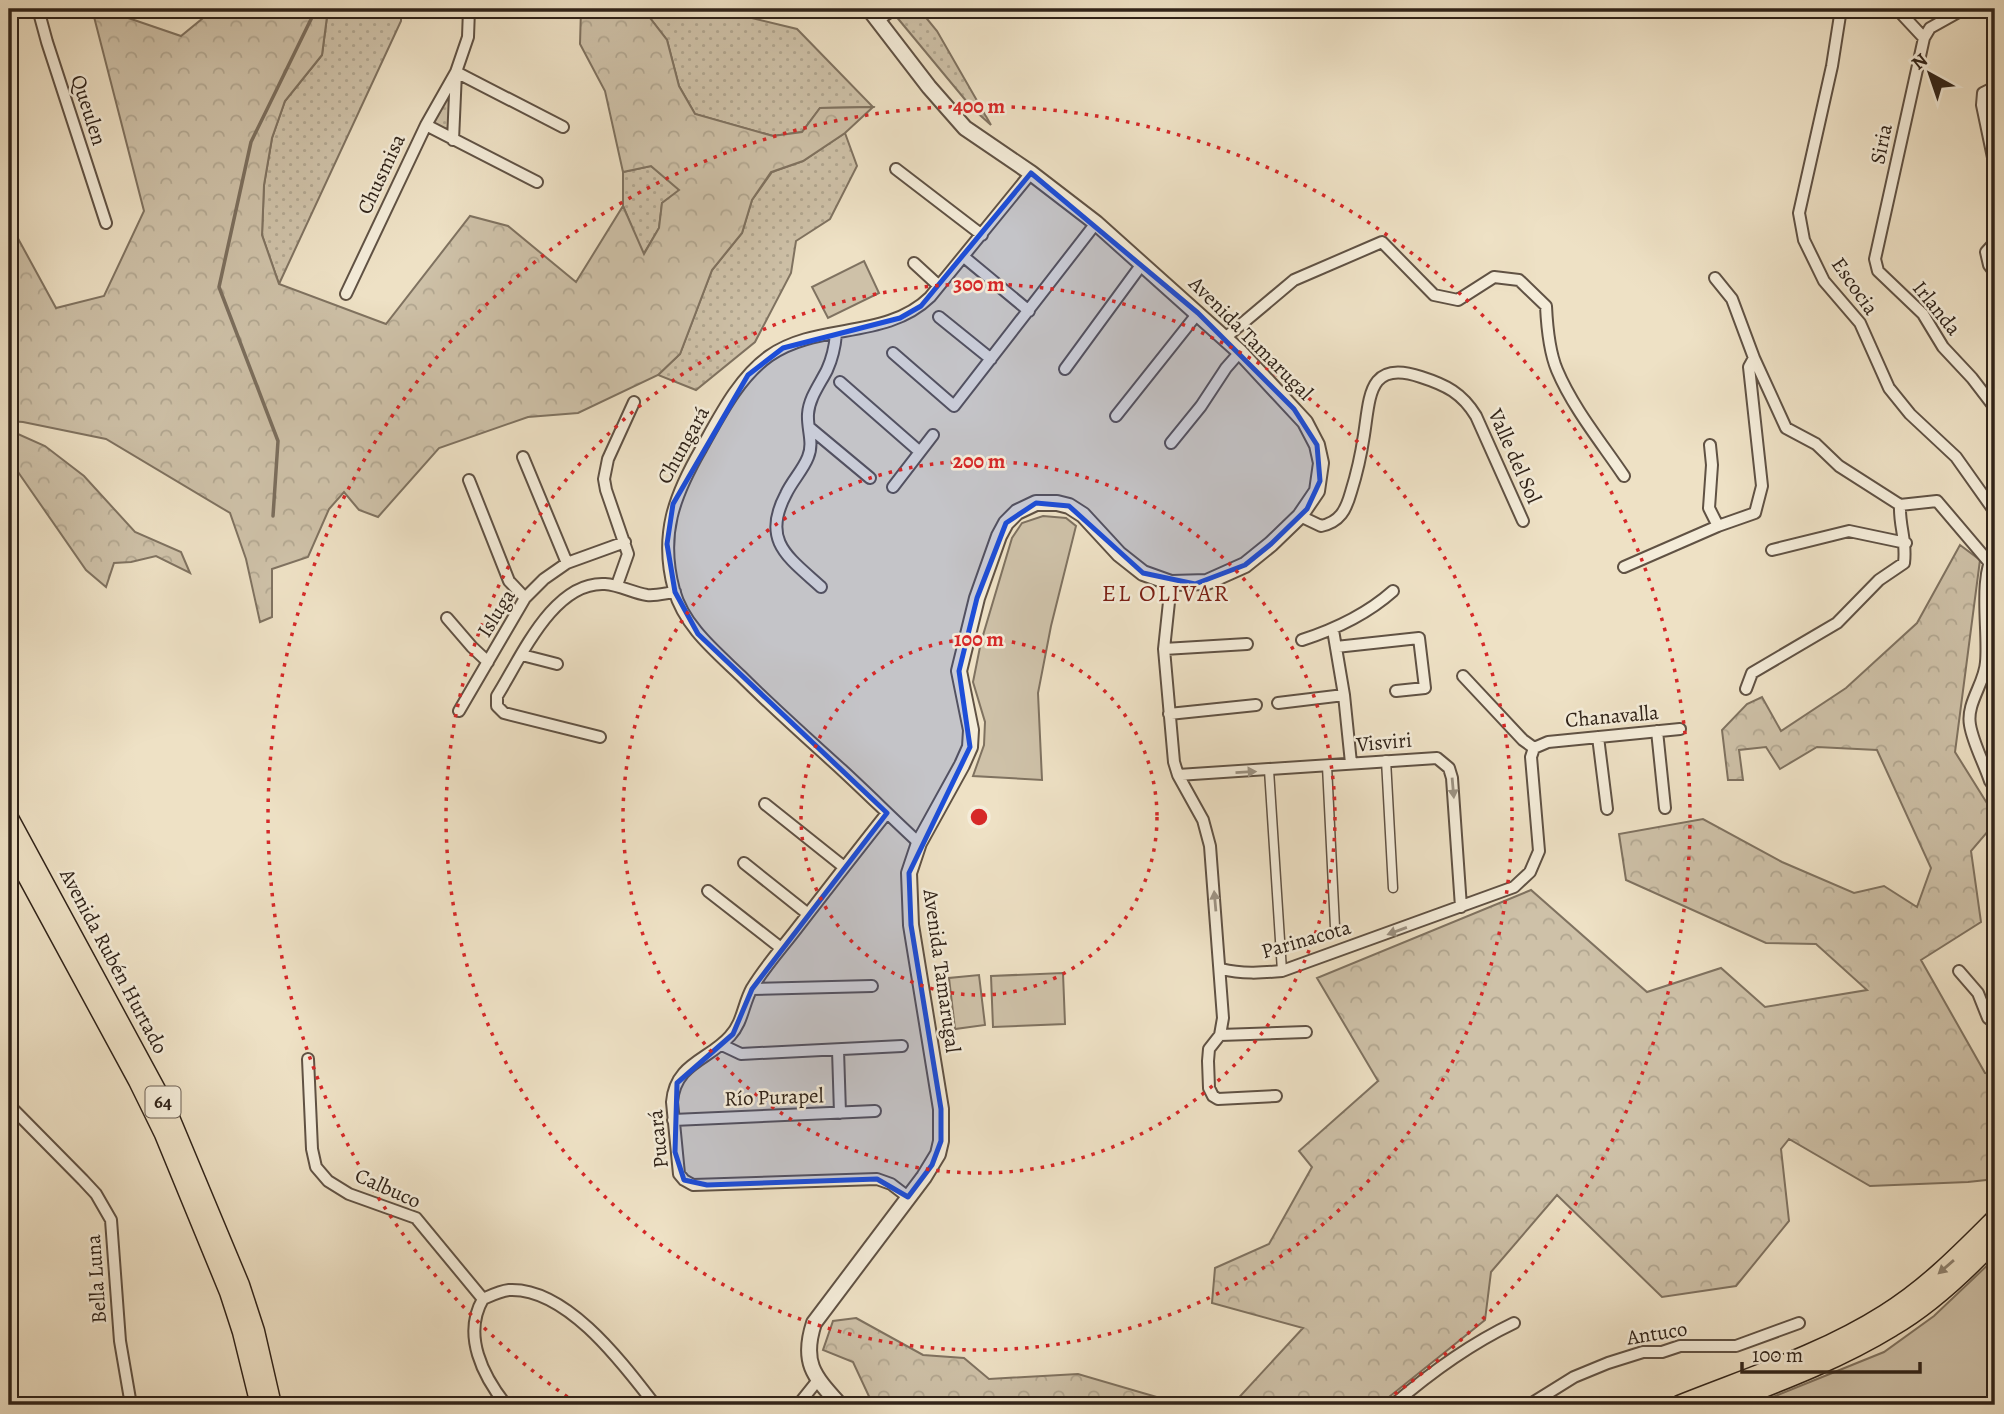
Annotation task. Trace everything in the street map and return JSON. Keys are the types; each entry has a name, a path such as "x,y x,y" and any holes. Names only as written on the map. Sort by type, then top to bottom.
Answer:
{"main road":[{"name":"Avenida Rubén Hurtado","path":"9,818 166,1108 240,1285 272,1405"},
{"name":"Avenida Rubén Hurtado","path":"9,843 164,1134 222,1273 242,1332 260,1405"},
{"path":"1679,1405 1811,1354 1858,1330 1920,1289 1995,1219"},
{"path":"1720,1405 1809,1370 1894,1326 1930,1300 1995,1240"}],"street":[{"name":"Queulen","path":"38,9 106,223"},
{"name":"Chusmisa","path":"346,294 426,125 456,72 468,37 469,9"},
{"path":"873,15 894,9"},
{"name":"Escocia","path":"1841,9 1829,80 1799,213 1804,240 1824,281 1860,323 1889,388 1910,414 1955,457 1995,512"},
{"path":"1897,9 1924,38 1930,28 1964,9"},
{"name":"Avenida Tamarugal","path":"840,1405 818,1380 808,1361 808,1344 814,1323 932,1166 938,1154 942,1108 908,898 909,873 919,843 970,747 971,730 959,671 978,598 999,536 1006,523 1017,512 1036,503 1069,506 1083,515 1119,554 1152,577 1171,583 1206,582 1245,565 1300,516 1312,500 1320,481 1321,463 1317,445 1305,422 1240,352 1096,223 954,119 873,15"},
{"name":"Siria","path":"1875,266 1924,38"},
{"name":"Chusmisa","path":"453,141 456,72"},
{"path":"456,72 563,127"},
{"path":"1995,87 1983,93 1982,105 1995,167"},
{"path":"426,125 537,182"},
{"path":"896,169 982,235"},
{"name":"Chungará","path":"919,843 698,634 675,592 667,544 673,504 683,481 737,389 759,364 783,348 900,318 921,306 1031,173"},
{"path":"893,353 954,406 1096,223"},
{"path":"1225,338 1294,280 1382,242 1434,295 1458,300 1493,276 1519,280 1546,306 1547,330 1556,368 1573,400 1625,476"},
{"path":"1992,269 1986,251 1995,242"},
{"path":"964,257 1029,311"},
{"path":"914,263 939,286"},
{"path":"1065,369 1142,264"},
{"name":"Irlanda","path":"1875,266 1884,278 1923,314 1942,346 1995,408"},
{"path":"1715,278 1732,299 1754,358 1786,428 1816,444 1839,466 1900,505 1937,501 1992,556 1986,667 1972,705 1969,723 1995,788"},
{"path":"1116,415 1198,313"},
{"path":"939,317 991,359"},
{"path":"821,587 784,554 776,531 777,516 785,494 808,457 811,443 808,415 810,404 831,361 836,334"},
{"path":"1171,443 1240,352"},
{"path":"1624,567 1755,513 1762,486 1749,367 1754,358"},
{"name":"Valle del Sol","path":"1300,516 1321,526 1337,519 1346,508 1359,466 1369,394 1380,379 1403,373 1444,385 1466,400 1493,452 1523,521"},
{"path":"840,382 920,452"},
{"path":"617,585 628,554 611,508 604,479 608,459 634,402"},
{"path":"810,428 870,478"},
{"path":"893,486 933,435"},
{"path":"1710,445 1712,465 1709,508 1718,526"},
{"path":"523,457 567,563"},
{"path":"468,480 509,581 525,598"},
{"path":"1746,688 1752,673 1837,622 1879,580 1904,563 1906,543 1899,519 1900,505"},
{"path":"1772,550 1849,531 1906,543"},
{"name":"Isluga","path":"459,711 525,598 544,579 567,563 625,542"},
{"path":"1171,583 1164,649 1169,714 1178,775 1208,833 1220,969 1223,1018 1220,1035 1209,1049 1209,1088 1213,1096 1224,1100 1276,1096"},
{"name":"Isluga","path":"600,737 504,713 497,706 497,696 537,630 562,598 572,591 589,585 617,585 649,596 675,592"},
{"path":"1302,640 1333,630 1374,608 1393,591"},
{"path":"447,618 488,662"},
{"path":"1333,630 1344,695 1351,763"},
{"path":"1336,647 1419,638 1425,688 1396,691"},
{"path":"1164,649 1247,644"},
{"path":"522,655 557,664"},
{"path":"1463,676 1523,740 1534,748"},
{"path":"1278,703 1344,695"},
{"path":"1169,714 1256,705"},
{"name":"Chanavalla","path":"1534,748 1548,742 1680,729"},
{"path":"1657,731 1665,808"},
{"path":"1598,737 1607,808"},
{"name":"Parinacota","path":"1220,969 1257,974 1282,971 1514,887 1535,864 1539,851 1531,757 1534,748"},
{"name":"Visviri","path":"1178,775 1437,758 1449,768 1452,778 1461,907"},
{"path":"1386,760 1393,888"},
{"path":"1327,766 1335,927"},
{"path":"1269,770 1282,971"},
{"path":"765,804 844,867"},
{"name":"Pucará","path":"887,813 752,989 739,1026 722,1045 692,1065 677,1083 673,1092 673,1119 679,1174 693,1185 877,1179 891,1184 908,1197"},
{"path":"744,863 808,914"},
{"path":"708,891 781,948"},
{"path":"1959,971 1978,993 1988,1018 1995,1023"},
{"path":"752,989 873,986"},
{"path":"1220,1035 1306,1032"},
{"path":"722,1045 740,1054 902,1046"},
{"path":"838,1050 840,1113"},
{"name":"Calbuco","path":"308,1059 312,1149 316,1167 328,1181 349,1194 416,1218 483,1299"},
{"name":"Bella Luna","path":"9,1105 96,1194 111,1220 120,1341 131,1405"},
{"name":"Río Purapel","path":"673,1119 875,1111"},
{"path":"506,1405 487,1378 481,1363 474,1321 483,1299 509,1290 532,1294 563,1309 594,1333 656,1405"},
{"path":"1393,1405 1482,1338 1514,1323"},
{"name":"Antuco","path":"1529,1405 1574,1377 1643,1352 1662,1352 1680,1346 1736,1346 1799,1323"},
{"path":"797,1405 818,1380"}],"highlighted area":[{"path":"1031,173 1198,313 1294,409 1317,445 1320,481 1307,509 1271,544 1245,565 1195,584 1143,573 1069,506 1036,503 1006,523 977,598 959,671 970,747 909,873 911,925 941,1109 941,1141 932,1165 908,1197 877,1179 707,1185 684,1180 675,1152 677,1083 733,1034 752,989 887,813 698,634 675,592 667,544 673,504 748,375 783,348 900,318 921,306"}],"green space":[{"path":"92,9 102,9 181,36 214,9 328,9 322,55 285,101 272,138 264,185 262,235 279,284 386,324 470,216 508,226 576,282 623,206 644,254 659,228 662,203 679,190 651,166 623,172 605,91 580,44 581,9 643,9 667,40 679,86 695,114 773,136 802,132 820,108 873,107 845,133 803,161 771,172 752,200 742,233 712,270 680,354 658,375 578,413 528,417 439,448 378,517 359,510 344,492 329,509 308,557 272,569 272,617 260,622 246,559 230,513 106,439 9,421 9,222 56,308 104,296 144,211"},
{"path":"328,9 401,9 401,21 279,284 262,235 264,185 272,138 285,101 322,55"},
{"path":"643,9 715,9 797,29 873,107 820,108 802,132 773,136 695,114 679,86 667,40"},
{"path":"902,9 919,9 937,31 991,125 972,108 895,15"},
{"path":"455,82 449,134 430,123"},
{"path":"845,133 857,166 830,219 796,241 791,273 755,342 696,390 658,375 680,354 712,270 742,233 752,200 772,172 803,161"},
{"path":"651,166 680,190 662,203 659,228 643,255 623,206 623,172"},
{"path":"864,261 879,293 828,318 812,287"},
{"path":"9,430 45,446 84,476 135,532 181,552 190,573 156,556 114,563 106,587 86,570 9,459"},
{"path":"1043,516 1066,518 1076,526 1051,626 1038,693 1042,780 973,776 984,745 985,722 973,682 981,642 1012,538 1022,523"},
{"path":"1960,545 1980,560 1955,752 1995,816 1995,823 1971,851 1981,922 1921,960 1985,1073 1995,1074 1995,1179 1870,1186 1789,1139 1781,1149 1789,1221 1736,1286 1662,1297 1557,1195 1491,1272 1485,1320 1379,1405 1232,1405 1303,1328 1212,1303 1215,1268 1269,1244 1312,1167 1299,1151 1378,1081 1317,978 1531,890 1647,992 1721,968 1765,1007 1867,990 1816,944 1766,943 1626,880 1619,834 1703,819 1782,862 1854,893 1884,886 1917,907 1931,868 1877,750 1817,747 1780,769 1766,747 1739,750 1743,780 1728,780 1722,730 1747,704 1762,697 1781,731 1846,688 1917,623"},
{"path":"1063,973 1065,1024 993,1027 991,976"},
{"path":"979,975 985,1025 955,1029 949,978"},
{"path":"1995,1258 1995,1405 1753,1405 1884,1352 1934,1316"},
{"path":"856,1318 923,1355 964,1358 989,1379 1078,1374 1184,1405 873,1405 853,1362 823,1350 833,1321"}],"waterway":[{"path":"273,516 278,441 219,287 251,142 316,9"}],"district":[{"name":"EL OLIVAR","path":"1166,593"}]}
